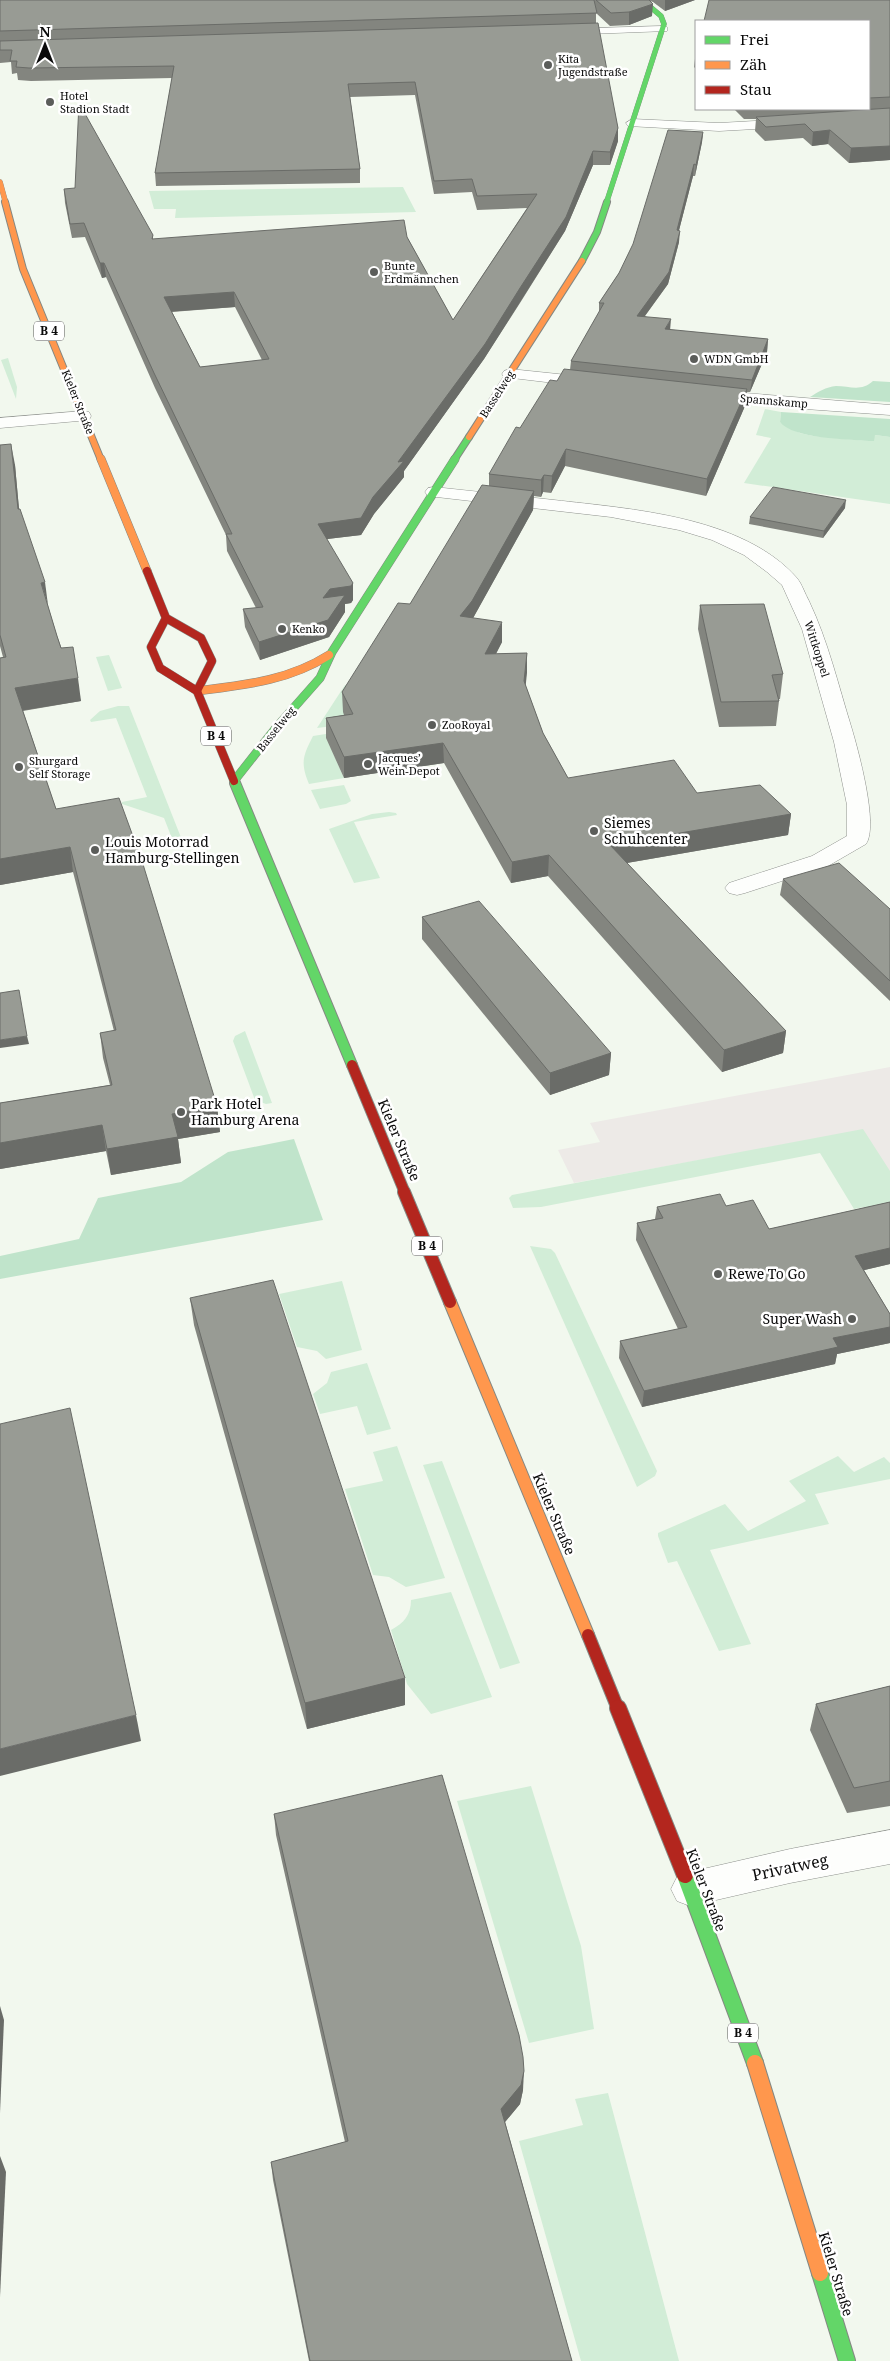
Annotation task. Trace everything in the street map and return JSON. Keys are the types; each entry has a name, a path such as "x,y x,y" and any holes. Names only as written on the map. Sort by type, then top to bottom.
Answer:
{"main road":[{"path":"642,0 664,20 663,29"},
{"name":"Basselweg","path":"234,781 275,729 320,678 332,652 587,253 597,232 663,29"},
{"name":"Kieler Straße","path":"0,182 23,269 166,618"},
{"path":"166,618 201,638 212,661 197,692 160,668 151,647 166,618"},
{"name":"Basselweg","path":"197,692 294,675 315,666 332,652"},
{"name":"Kieler Straße","path":"197,692 620,1712 690,1889 755,2064 847,2361"}],"street":[{"path":"546,32 663,29"},
{"path":"632,123 719,127 800,122"},
{"path":"510,374 610,384"},
{"name":"Spannskamp","path":"688,393 777,402 890,410"},
{"path":"0,423 83,416"},
{"name":"Wittkoppel","path":"434,492 611,512 682,525 719,536 751,551 790,582 812,629 845,742 858,805 858,839 820,861 737,888"},
{"name":"Privatweg","path":"690,1889 790,1866 890,1847"}],"shaded area":[{"path":"890,1067 890,1200 847,1133 574,1183 558,1150 600,1142 590,1123"}],"green space":[{"path":"403,187 416,212 175,218 176,209 154,209 149,191"},
{"path":"8,358 17,387 16,399 1,360"},
{"path":"873,381 890,382 890,402 810,397 829,387 855,388"},
{"path":"765,409 781,412 780,422 800,433 813,436 869,441 875,435 890,437 890,504 744,483 771,438 756,435"},
{"path":"781,412 890,419 890,437 875,435 874,441 869,441 808,435 787,428 780,422"},
{"path":"109,655 122,688 108,691 96,657"},
{"path":"345,685 361,687 349,724 317,728"},
{"path":"118,706 129,706 182,840 173,841 164,818 122,804 122,802 147,797 116,718 91,722 90,720 100,711"},
{"path":"351,730 327,739 344,778 309,784 304,770 304,759 313,736"},
{"path":"344,785 351,801 346,804 320,809 311,790"},
{"path":"396,813 397,815 354,822 380,878 354,883 329,829 372,814"},
{"path":"245,1031 272,1103 266,1104 255,1100 233,1041 235,1036"},
{"path":"863,1129 890,1171 890,1246 864,1207 854,1209 820,1153 541,1207 513,1208 509,1198 512,1195"},
{"path":"294,1139 323,1220 0,1279 0,1256 79,1239 98,1198 181,1182 228,1152"},
{"path":"530,1246 551,1249 555,1253 657,1471 655,1476 637,1487"},
{"path":"342,1281 362,1350 326,1359 317,1351 297,1347 279,1294"},
{"path":"367,1363 391,1429 367,1435 357,1406 320,1414 313,1394 327,1383 331,1372"},
{"path":"397,1446 445,1578 406,1587 389,1577 373,1575 345,1489 383,1481 373,1452"},
{"path":"838,1456 854,1472 884,1457 890,1463 890,1479 815,1494 829,1524 710,1550 751,1644 719,1651 677,1561 668,1563 658,1533 725,1504 748,1531 806,1501 789,1481"},
{"path":"442,1461 520,1663 500,1669 423,1465"},
{"path":"451,1592 492,1697 431,1714 407,1684 391,1630 406,1618 410,1610 411,1600"},
{"path":"531,1786 581,1946 594,2029 529,2043 457,1801"},
{"path":"608,2093 679,2361 581,2361 519,2141 583,2125 575,2099"}],"building":[{"path":"0,0 594,0 597,13 0,31"},
{"path":"596,0 649,0 653,4 629,12 611,13"},
{"path":"709,0 890,0 890,97 870,98 870,20 704,20"},
{"path":"598,23 618,128 610,152 593,151 566,217 485,344 398,462 404,461 373,497 361,518 318,524 353,583 351,586 330,589 323,598 345,595 328,620 259,642 243,609 263,607 226,534 232,534 154,373 104,263 100,263 84,223 70,224 64,189 75,188 79,103 153,235 152,239 404,220 407,237 453,320 537,194 477,196 472,179 434,181 415,82 348,84 360,169 155,173 174,66 16,67 17,61 10,61 12,50 0,50 0,41","holes":["234,292 269,359 200,367 164,297"]},
{"path":"890,108 890,146 851,148 830,130 813,132 805,124 766,127 756,117 870,110"},
{"path":"668,130 703,132 696,165 694,164 677,230 680,231 669,272 637,316 671,319 665,329 768,339 752,380 571,361 604,303 599,303 619,273 633,244"},
{"path":"564,369 747,389 707,479 566,449 552,476 544,475 541,480 489,474 516,427 520,428 550,380 557,381"},
{"path":"11,444 18,509 20,509 45,582 41,583 61,648 73,647 78,678 15,688 56,809 119,798 142,861 217,1106 172,1114 178,1137 107,1149 102,1125 0,1143 0,1103 112,1085 100,1033 116,1030 70,847 0,859 0,658 6,657 0,635 0,445"},
{"path":"482,485 534,491 472,601 460,616 502,622 485,654 527,653 524,681 543,733 568,778 674,760 697,793 760,785 791,814 610,845 786,1031 724,1050 549,855 512,862 443,743 344,757 326,718 353,714 342,692 398,603 410,604"},
{"path":"773,487 846,500 824,531 750,517"},
{"path":"764,604 783,674 772,675 779,701 721,702 700,605"},
{"path":"839,863 890,909 890,981 783,879"},
{"path":"479,901 611,1053 550,1073 422,917"},
{"path":"19,990 27,1036 0,1040 0,993"},
{"path":"720,1194 726,1206 753,1200 769,1229 890,1202 890,1248 855,1256 890,1314 890,1327 833,1338 838,1347 644,1391 620,1341 687,1327 637,1223 663,1218 657,1207"},
{"path":"273,1280 405,1678 305,1703 190,1298"},
{"path":"70,1408 136,1715 0,1749 0,1424"},
{"path":"890,1686 890,1781 854,1788 816,1704"},
{"path":"442,1775 519,2035 524,2071 521,2085 501,2109 572,2361 310,2361 271,2162 348,2141 274,1814"}],"traffic: fast":[{"path":"582,261 597,232 664,24 661,16 642,0"},
{"path":"234,781 275,729 320,678 332,652 469,437"},
{"path":"234,781 352,1065"},
{"path":"685,1875 755,2063"},
{"path":"820,2273 847,2361"}],"traffic: slow":[{"path":"0,182 23,269 147,571"},
{"path":"469,437 582,261"},
{"path":"197,691 249,685 282,678 314,665 329,655"},
{"path":"450,1302 588,1635"},
{"path":"755,2063 820,2273"}],"traffic: jam":[{"path":"147,571 166,618 201,638 212,661 197,691"},
{"path":"166,618 151,647 160,668 197,691 234,781"},
{"path":"352,1065 450,1302"},
{"path":"588,1635 685,1875"}],"place":[{"name":"Kita Jugendstraße","path":"548,65"},
{"name":"Hotel Stadion Stadt","path":"50,102"},
{"name":"Bunte Erdmännchen","path":"374,272"},
{"name":"WDN GmbH","path":"694,359"},
{"name":"Kenko","path":"282,629"},
{"name":"ZooRoyal","path":"432,725"},
{"name":"Jacques’ Wein-Depot","path":"368,764"},
{"name":"Shurgard Self Storage","path":"19,767"},
{"name":"Siemes Schuhcenter","path":"594,831"},
{"name":"Louis Motorrad Hamburg-Stellingen","path":"95,850"},
{"name":"Park Hotel Hamburg Arena","path":"181,1112"},
{"name":"Rewe To Go","path":"718,1274"},
{"name":"Super Wash","path":"852,1319"}]}
